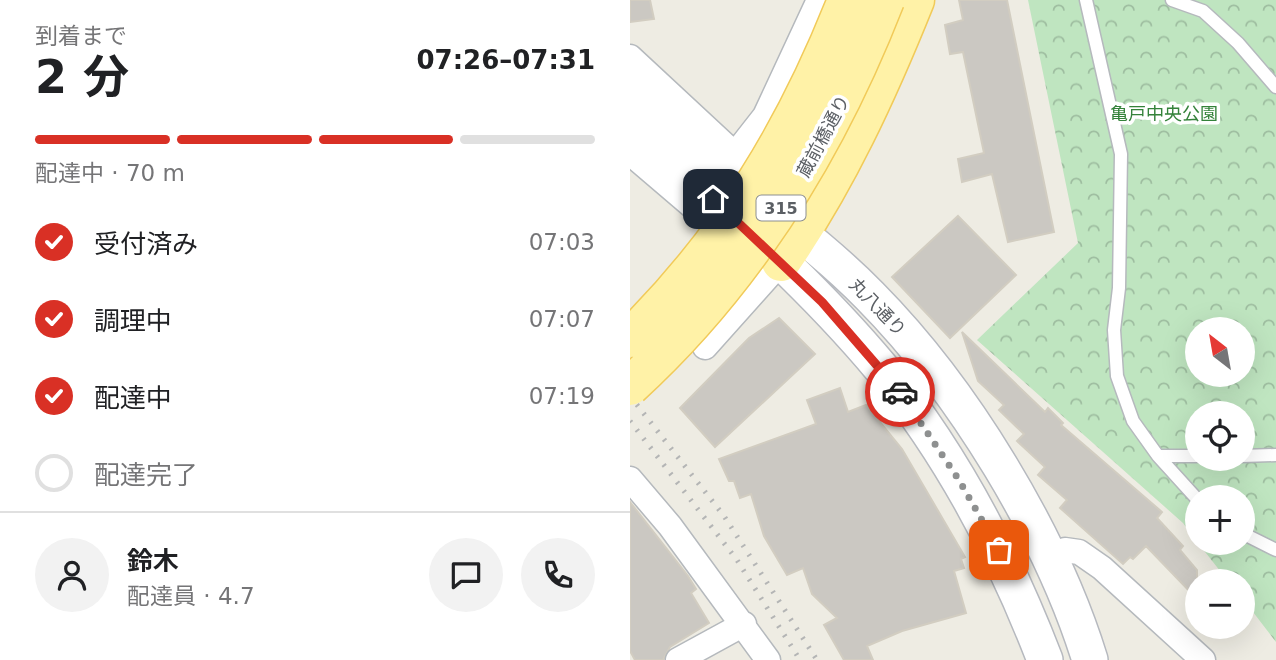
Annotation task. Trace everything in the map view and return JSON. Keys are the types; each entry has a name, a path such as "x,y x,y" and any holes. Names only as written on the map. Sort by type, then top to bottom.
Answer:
{"main road":[{"name":"蔵前橋通り","path":"630,338 662,306 716,242 779,148 807,96 847,0"},
{"name":"蔵前橋通り","path":"630,386 681,336 715,296 789,197 853,79 885,0"},
{"path":"790,248 858,131 881,84 915,0"},
{"name":"丸八通り","path":"630,88 726,176 790,248 883,370 959,480 987,528 1021,597 1045,660"},
{"name":"丸八通り","path":"630,124 726,176"},
{"name":"丸八通り","path":"790,248 870,295 903,331 945,385 1024,509 1049,556 1090,660"},
{"path":"987,528 1024,509"}],"street":[{"path":"630,57 726,176 765,116 819,0"},
{"path":"630,153 736,244 790,248"},
{"path":"705,347 790,248"},
{"path":"630,479 744,624 768,660"},
{"path":"1049,556 1065,550 1079,552 1102,568 1203,660"},
{"path":"678,660 744,624"}],"lane":[{"path":"1172,0 1202,5 1276,87"},
{"path":"1090,1 1121,154 1119,288 1114,330 1118,376 1133,421 1158,456 1185,486"},
{"path":"1255,456 1276,455"},
{"path":"1158,456 1185,456"},
{"path":"1255,540 1276,550"}],"green space":[{"name":"亀戸中央公園","path":"1028,0 1276,0 1276,642 1255,615 1255,569 1219,569 1207,555 1255,555 1255,485 1185,485 1185,526 977,340 1078,243"}],"building":[{"path":"630,0 650,0 654,19 630,22"},
{"path":"959,0 1007,0 1054,232 1008,242 992,174 962,182 958,159 984,153 963,52 950,54 945,25 963,20"},
{"path":"958,216 1016,275 950,338 892,277"},
{"path":"779,318 815,354 715,447 680,408 749,338"},
{"path":"962,332 1045,412 1048,408 1063,423 1061,425 1162,512 1157,518 1183,546 1180,550 1196,569 1185,569 1185,587 1146,546 1133,559 1130,557 1123,564 1060,508 1067,500 1038,475 1045,467 1017,441 1024,434 999,410 1004,405 978,381"},
{"path":"840,388 848,412 866,405 902,449 965,557 961,559 964,568 954,571 966,613 902,631 867,646 873,660 844,660 824,625 837,618 812,594 803,568 787,575 764,536 751,494 740,498 734,481 729,481 719,459 816,424 807,400"},
{"path":"630,502 688,576 696,589 691,593 709,623 670,647 663,660 635,660 630,651"}],"railway":[{"path":"630,396 724,516 817,660"},
{"path":"630,421 737,560 800,660"}],"way so far":[{"path":"900,392 959,480 999,550"}],"route":[{"path":"713,199 822,302 900,392"}]}
